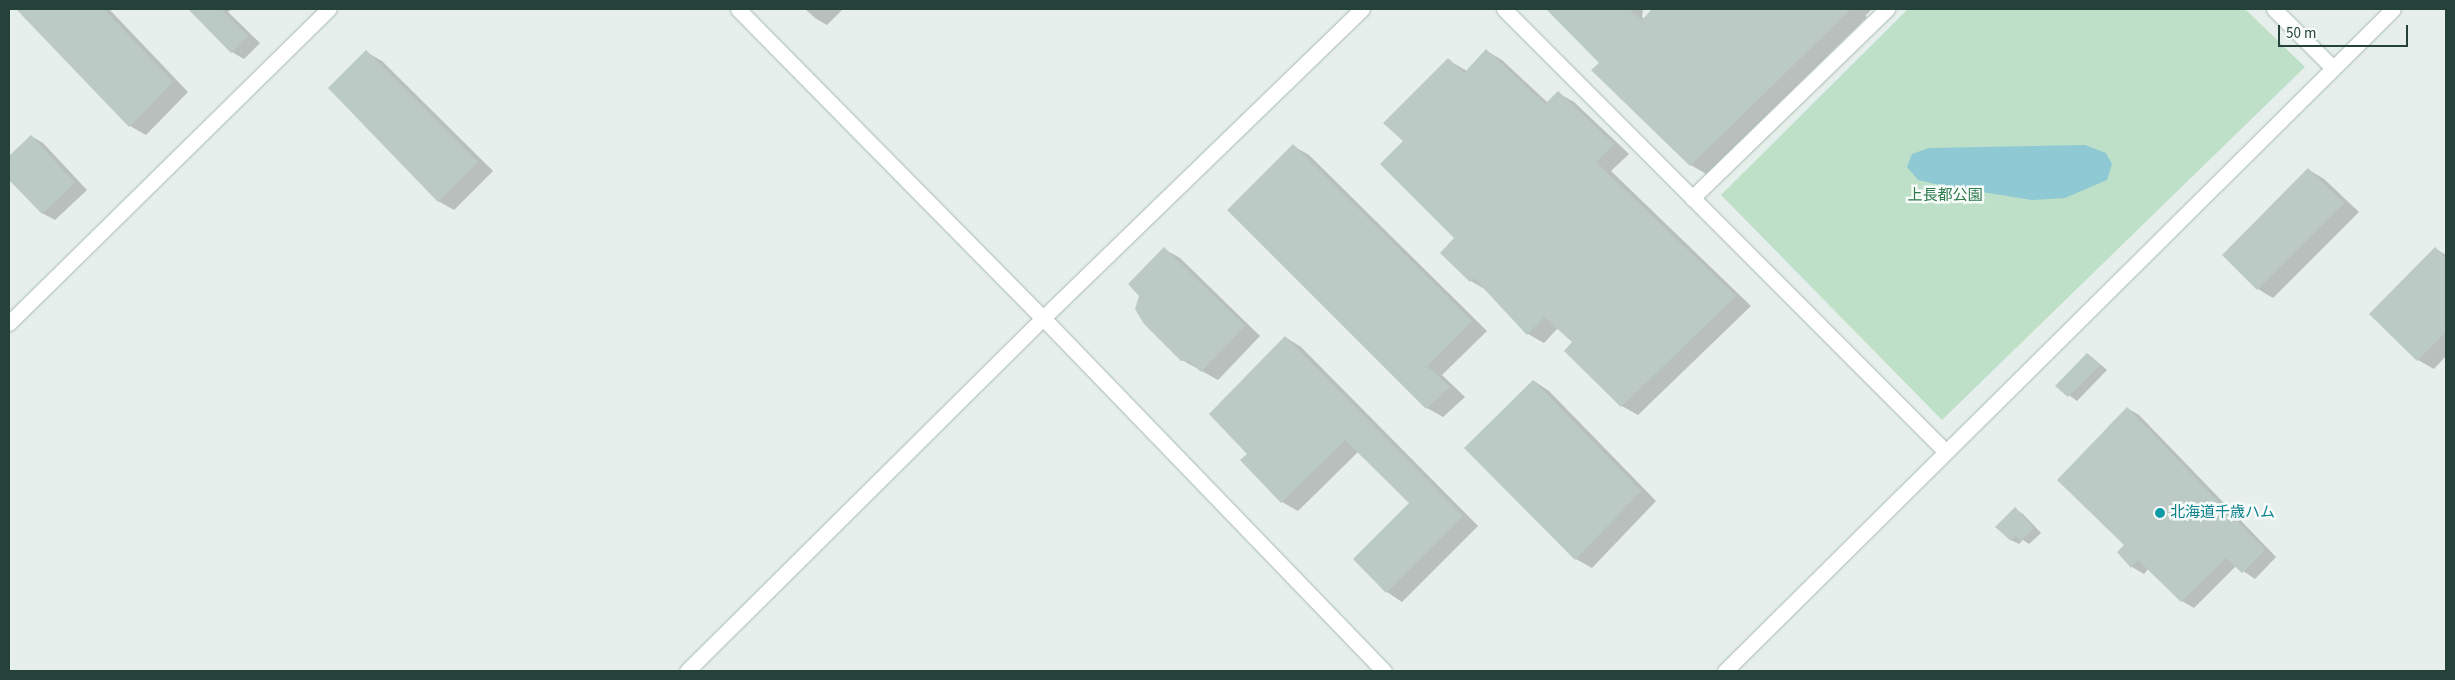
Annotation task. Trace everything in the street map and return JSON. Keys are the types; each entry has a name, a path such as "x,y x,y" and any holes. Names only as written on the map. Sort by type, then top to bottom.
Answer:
{"street":[{"path":"9,323 328,9"},
{"path":"738,9 1044,318 1384,671"},
{"path":"687,671 1044,318 1362,9"},
{"path":"1504,9 1945,451"},
{"path":"1692,198 1887,9"},
{"path":"2274,9 2333,68"},
{"path":"1725,671 2393,9"}],"green space":[{"name":"上長都公園","path":"1908,9 2245,9 2305,67 1942,420 1721,195"}],"water":[{"path":"2085,145 2106,153 2112,164 2107,180 2065,198 2032,200 1944,186 1918,180 1907,167 1912,154 1929,148"}],"building":[{"path":"16,9 104,9 173,82 129,127"},
{"path":"188,9 221,9 248,36 231,53"},
{"path":"1546,9 1629,9 1642,20 1652,9 1851,9 1690,166 1591,70 1599,63"},
{"path":"1486,49 1545,104 1558,91 1614,144 1596,162 1736,296 1621,407 1564,351 1572,342 1544,317 1527,335 1474,278 1470,282 1440,253 1454,238 1380,164 1403,141 1383,123 1448,58 1464,73"},
{"path":"366,50 478,162 438,202 328,88"},
{"path":"31,135 75,183 42,214 9,180 9,156"},
{"path":"1293,144 1472,321 1427,366 1450,387 1426,409 1227,210"},
{"path":"2308,168 2344,203 2257,290 2222,255"},
{"path":"1164,247 1245,326 1201,372 1189,361 1181,361 1144,324 1135,309 1139,296 1128,284"},
{"path":"2435,247 2446,258 2446,332 2417,361 2369,314"},
{"path":"1285,336 1463,516 1386,593 1353,559 1409,503 1345,440 1281,503 1240,460 1247,454 1209,414"},
{"path":"2087,353 2100,365 2068,397 2055,386"},
{"path":"1533,380 1641,491 1575,560 1464,448"},
{"name":"北海道千歳ハム","path":"2127,407 2265,550 2242,573 2226,558 2181,602 2138,560 2131,568 2117,552 2124,545 2057,480"},
{"path":"2015,507 2034,528 2021,541 2015,535 2011,541 1995,527"}],"place":[{"name":"北海道千歳ハム","path":"2160,513"}]}
